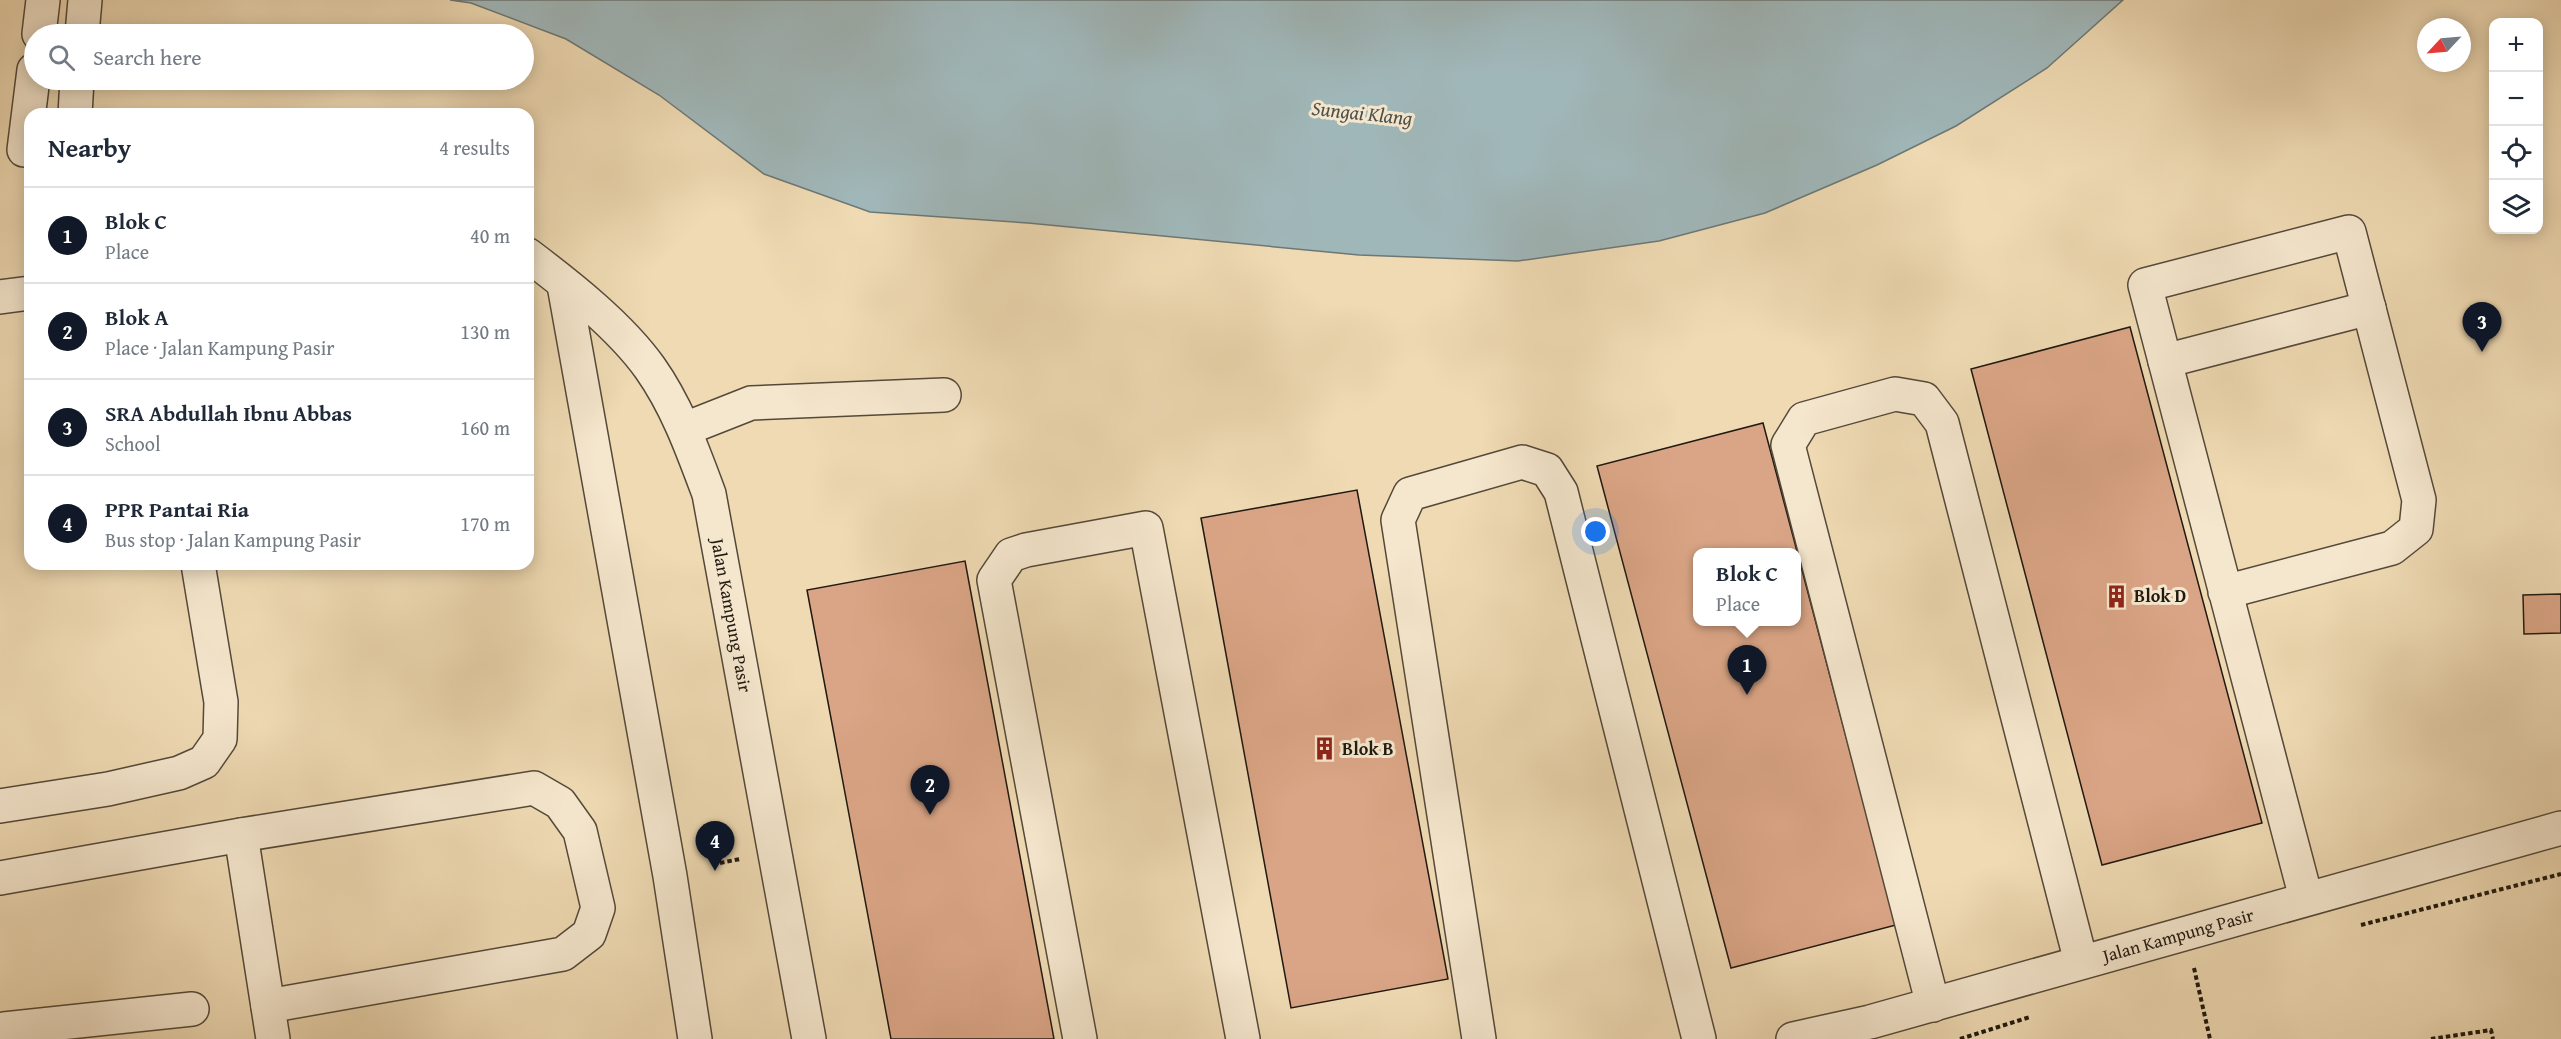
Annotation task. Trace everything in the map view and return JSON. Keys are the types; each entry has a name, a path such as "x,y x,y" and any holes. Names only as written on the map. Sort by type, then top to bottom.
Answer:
{"street":[{"path":"27,108 30,90"},
{"path":"75,108 76,90"},
{"path":"18,152 24,121"},
{"path":"2225,592 2392,548 2416,529 2419,500 2349,232 2145,285 2225,592 2306,898"},
{"name":"Jalan Kampung Pasir","path":"534,260 616,329 650,368 685,429 709,494 809,1039"},
{"path":"564,285 670,876 695,1039"},
{"path":"0,297 24,293"},
{"path":"2165,361 2368,308"},
{"path":"1933,1005 1788,445 1804,419 1895,394 1924,399 1942,423 2081,962"},
{"path":"685,429 751,403 944,395"},
{"path":"1479,1039 1398,520 1410,494 1522,462 1547,470 1561,492 1699,1039"},
{"path":"1080,1039 994,580 1011,555 1026,550 1146,528 1243,1039"},
{"path":"0,806 108,789 179,774 204,762 220,739 221,702 199,570"},
{"path":"0,878 241,835 534,788 560,803 580,831 598,908 589,934 562,954 268,1006"},
{"name":"Jalan Kampung Pasir","path":"1793,1039 1933,1005 2306,898 2561,828"},
{"path":"241,835 273,1039"},
{"path":"3,1026 192,1009"}],"path":[{"path":"2186,933 2210,1039"},
{"path":"2431,1039 2491,1030 2493,1039"}],"water":[{"name":"Sungai Klang","path":"450,0 2123,0 2047,68 1956,126 1877,165 1765,213 1659,241 1518,261 1359,255 1028,223 870,212 764,174 659,95 566,39 534,27 534,24 526,24 471,3"}],"building":[{"name":"Blok D","path":"2130,327 2262,823 2102,865 1971,369"},
{"path":"1763,423 1796,548 1693,548 1693,626 1801,626 1801,566 1896,925 1731,968 1597,466"},
{"name":"Blok B","path":"1357,490 1448,979 1291,1008 1201,518"},
{"path":"965,561 1054,1039 891,1039 807,590"},
{"path":"2561,594 2561,633 2524,634 2523,595"}],"place":[{"name":"SRA Abdullah Ibnu Abbas","path":"2482,352"},
{"name":"Blok D","path":"2116,596"},
{"name":"Blok C","path":"1747,695"},
{"name":"Blok B","path":"1324,749"},
{"name":"Blok A","path":"930,815"},
{"name":"PPR Pantai Ria","path":"715,871"}]}
